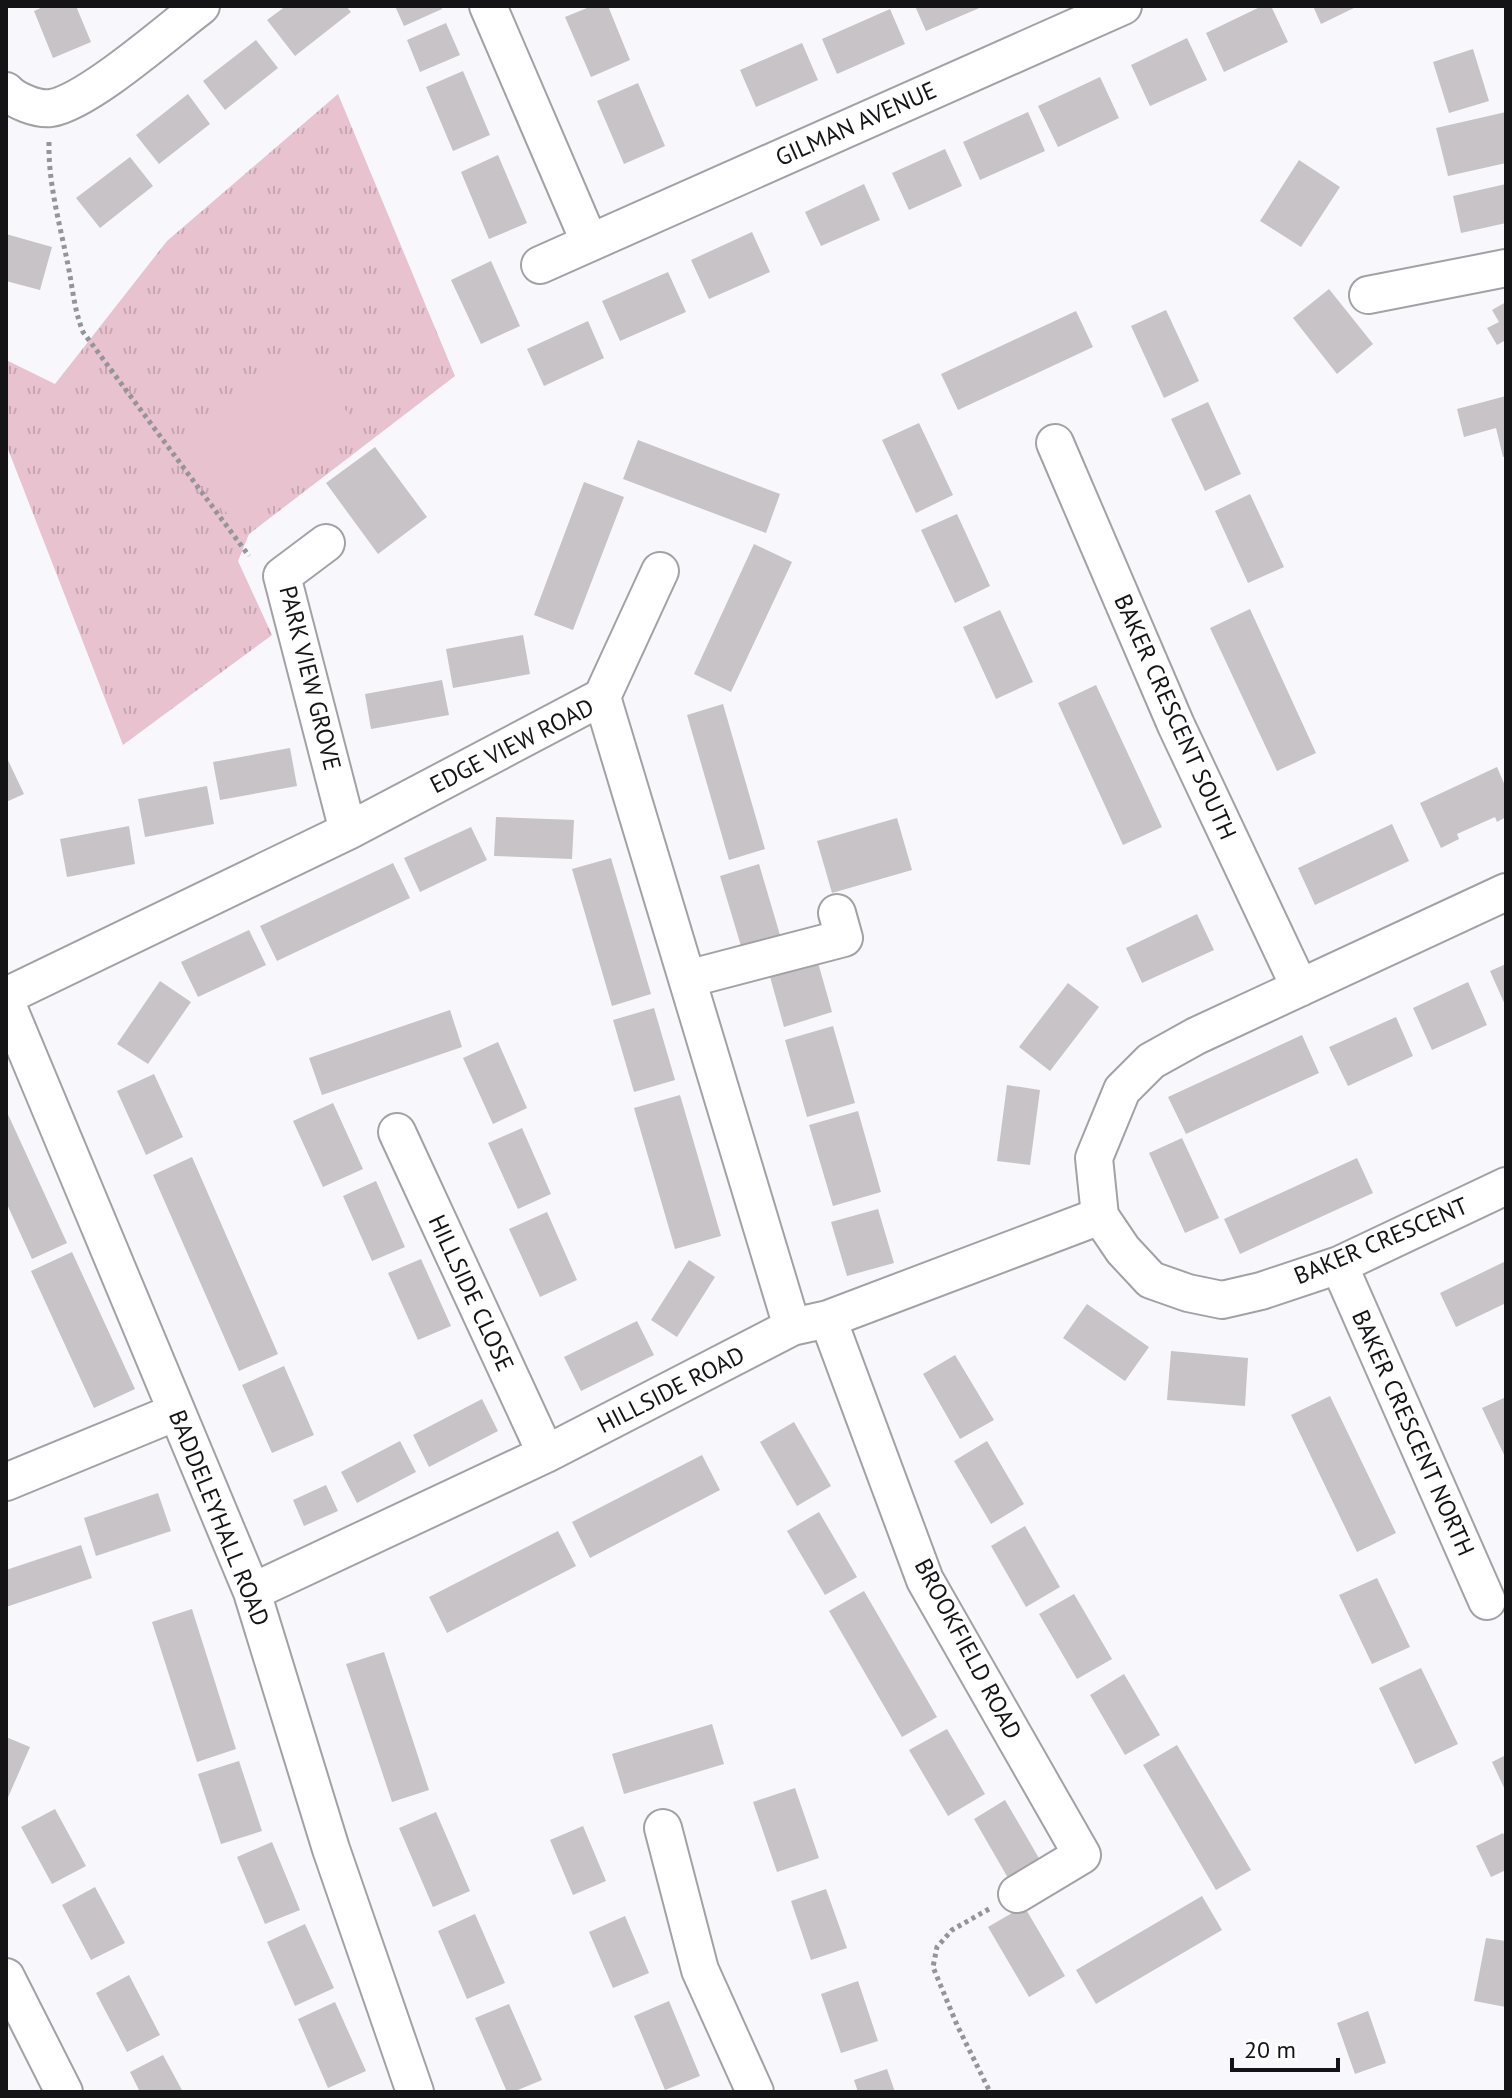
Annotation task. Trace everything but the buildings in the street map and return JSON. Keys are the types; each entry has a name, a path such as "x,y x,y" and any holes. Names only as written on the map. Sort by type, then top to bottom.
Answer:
{"street":[{"path":"6,91 13,99 50,109 87,94 201,6"},
{"path":"488,6 589,241"},
{"name":"GILMAN AVENUE","path":"540,265 1123,6"},
{"path":"1368,295 1506,268"},
{"name":"BAKER CRESCENT SOUTH","path":"1055,443 1176,725 1300,988"},
{"name":"PARK VIEW GROVE","path":"326,543 282,576 348,831"},
{"path":"602,697 660,571"},
{"name":"EDGE VIEW ROAD","path":"6,999 348,831 602,697 792,1327"},
{"name":"BAKER CRESCENT","path":"1506,892 1196,1036 1151,1061 1122,1090 1094,1158 1100,1216 1123,1250 1151,1280 1188,1293 1222,1300 1261,1291 1339,1265 1506,1186"},
{"path":"687,979 844,938 837,913"},
{"name":"BADDELEYHALL ROAD","path":"6,999 252,1592 331,1849 415,2092"},
{"name":"HILLSIDE CLOSE","path":"397,1132 546,1454"},
{"name":"HILLSIDE ROAD","path":"252,1592 546,1454 792,1327 828,1319 1100,1216"},
{"name":"BAKER CRESCENT NORTH","path":"1339,1265 1487,1601"},
{"name":"BROOKFIELD ROAD","path":"828,1319 925,1580 1082,1855 1017,1894"},
{"path":"6,1482 176,1412"},
{"path":"663,1828 700,1970 755,2092"},
{"path":"6,1977 64,2092"}],"path":[{"path":"50,109 48,168 72,285 73,307 83,332 249,556"},
{"path":"990,2092 933,1967 937,1947 952,1930 1017,1894"}],"green space":[{"path":"338,94 455,376 249,534 238,561 272,635 123,745 6,444 6,360 55,384 167,241"},
{"path":"303,352 358,427 231,519 176,444"}]}
